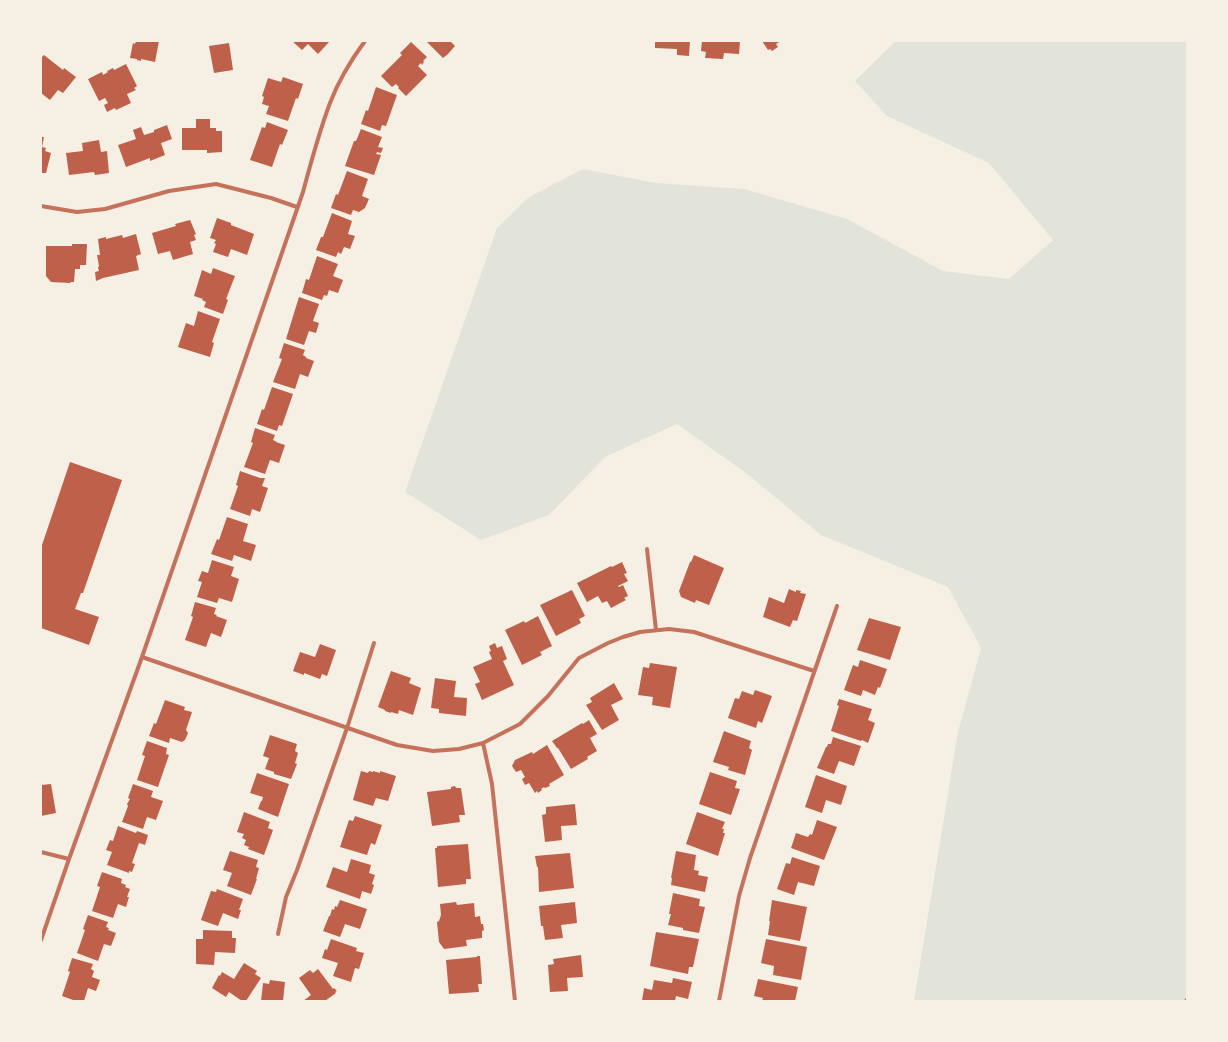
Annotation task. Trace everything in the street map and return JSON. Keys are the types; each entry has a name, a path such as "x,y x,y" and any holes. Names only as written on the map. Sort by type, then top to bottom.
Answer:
{"street":[{"path":"41,940 142,657 303,192 330,102 352,59 365,41"},
{"path":"41,206 77,212 105,209 169,191 216,184 271,198 297,207"},
{"path":"647,549 656,630"},
{"path":"719,1001 739,896 750,858 837,606"},
{"path":"142,657 397,745 433,752 459,749 483,743 520,724 548,696 579,658 608,643 640,632 656,630 682,630 694,632 814,671"},
{"path":"278,934 286,897 347,728 374,643"},
{"path":"483,743 492,784 515,1001"},
{"path":"41,852 69,859"}],"shaded area":[{"path":"896,41 1187,41 1187,1001 914,1001 958,732 981,648 948,587 821,535 746,473 677,424 605,457 549,515 481,540 405,492 497,228 529,197 583,169 656,183 744,189 847,219 943,271 1009,279 1053,240 989,163 887,116 855,81"}],"building":[{"path":"136,41 159,41 155,62 141,59 141,61 130,58 133,43 135,44"},
{"path":"292,41 330,41 318,54 308,44 302,50"},
{"path":"426,41 453,41 451,42 455,46 443,58"},
{"path":"655,41 690,41 689,56 677,55 677,49 655,48"},
{"path":"702,41 740,41 739,54 724,53 723,59 705,58 706,52 701,51"},
{"path":"762,41 781,41 776,44 778,47 772,51 770,49 768,50"},
{"path":"411,42 427,57 423,61 424,62 422,65 421,63 418,66 427,75 406,96 396,84 392,87 381,76 402,55 400,53"},
{"path":"229,43 233,70 214,73 209,46"},
{"path":"44,55 63,70 64,68 76,77 63,93 58,90 50,100 41,93 41,58"},
{"path":"126,64 137,86 134,88 136,90 127,94 131,103 116,110 115,108 107,112 104,105 108,103 105,98 99,101 88,79 102,72 103,75 113,68 114,70"},
{"path":"283,77 303,84 298,99 296,98 288,121 266,114 269,106 262,104 264,97 262,96 268,78 281,82"},
{"path":"376,87 397,95 386,126 382,125 380,131 361,124 366,110 368,111"},
{"path":"196,119 210,119 210,128 216,128 216,131 222,131 222,152 207,153 207,150 182,150 182,128 196,128"},
{"path":"267,122 288,130 282,145 280,144 272,167 250,160 262,127 265,128"},
{"path":"167,125 172,139 161,143 165,155 150,161 150,158 126,167 118,145 136,139 133,130 141,127 144,135 154,132 154,130"},
{"path":"361,129 382,137 378,147 383,148 381,153 377,152 376,154 381,155 374,175 345,166 354,141 356,141"},
{"path":"41,137 44,137 42,147 46,148 45,151 51,153 46,173 41,173"},
{"path":"99,140 101,152 107,151 109,173 95,175 94,172 69,175 66,153 83,151 82,143"},
{"path":"347,171 368,179 362,196 369,199 365,208 359,212 353,210 351,215 331,208 336,194 338,195"},
{"path":"332,213 352,221 348,234 355,236 350,249 344,247 341,254 338,252 336,257 316,250 321,237 323,237"},
{"path":"217,218 254,234 247,255 231,249 228,257 213,252 216,244 214,243 216,240 210,238"},
{"path":"190,220 196,234 194,235 196,240 190,242 193,254 173,260 170,251 158,254 152,233"},
{"path":"136,234 141,254 136,256 139,270 96,281 95,272 99,271 97,255 100,255 98,239 106,237 106,239 122,235 123,238"},
{"path":"72,244 87,244 86,265 80,265 80,269 75,269 74,282 51,282 46,276 46,246 72,246"},
{"path":"317,256 338,264 333,276 343,280 338,293 329,290 327,296 324,295 322,300 302,293 306,279 309,280"},
{"path":"213,268 235,276 226,299 228,300 223,314 204,307 206,302 202,300 203,299 194,296 202,270 211,274"},
{"path":"299,297 319,304 313,321 319,323 316,333 309,331 304,345 286,339"},
{"path":"198,311 220,319 212,342 214,343 210,357 178,347 186,323 194,326"},
{"path":"284,343 305,350 303,355 314,361 308,377 300,374 295,389 273,382 282,359 279,358"},
{"path":"272,387 293,394 282,426 279,425 277,431 257,424 262,409 264,410"},
{"path":"255,428 275,435 273,440 285,445 279,463 270,460 265,474 244,467 253,443 251,442"},
{"path":"70,462 122,480 83,593 81,593 75,609 99,617 89,645 41,628 41,548"},
{"path":"240,471 260,478 265,478 262,486 268,488 260,512 252,509 250,516 230,509 238,486 236,485"},
{"path":"227,517 248,524 243,541 256,545 251,561 234,555 232,561 211,554 217,539 219,540"},
{"path":"694,555 724,568 709,605 696,600 695,603 681,597 679,591"},
{"path":"212,560 234,567 231,576 239,579 232,602 219,598 217,603 197,597 202,582 198,581 202,571 208,573"},
{"path":"622,562 627,573 624,574 628,581 618,586 623,585 628,596 624,598 626,600 611,608 607,601 602,603 598,596 587,602 577,583"},
{"path":"789,589 796,592 796,590 801,591 800,593 806,594 797,621 793,620 790,627 763,617 769,597 784,603"},
{"path":"572,590 585,616 579,619 581,623 556,636 540,605"},
{"path":"195,602 216,608 214,614 227,620 221,637 211,633 206,647 185,640 193,617 191,616"},
{"path":"538,616 552,646 540,652 542,655 522,665 505,630 524,621 525,623"},
{"path":"869,618 901,627 890,660 857,650"},
{"path":"495,643 497,648 502,646 507,659 503,661 514,685 482,700 475,684 480,682 473,667 492,659 489,652 491,651 489,646"},
{"path":"320,644 336,650 327,676 322,674 320,679 304,673 304,675 293,671 300,652 315,657"},
{"path":"860,660 887,669 880,688 878,687 875,695 863,690 861,696 844,690 853,665 858,667"},
{"path":"650,663 677,667 670,708 652,705 653,697 638,695 643,667 649,668"},
{"path":"391,671 411,678 409,683 421,688 413,715 399,710 398,714 391,713 378,707"},
{"path":"435,678 456,681 454,697 467,698 466,716 439,713 439,709 431,708"},
{"path":"614,683 623,699 611,705 619,720 602,730 586,705 592,702 590,698"},
{"path":"755,690 772,696 762,723 758,721 756,728 728,718 735,698 739,699 742,691 753,695"},
{"path":"839,699 872,709 868,720 875,723 868,743 831,731 839,706 837,705"},
{"path":"165,700 185,707 184,710 192,712 186,730 188,733 185,740 182,742 170,738 169,743 149,736 154,723 156,724"},
{"path":"589,720 597,734 590,738 597,751 587,757 588,759 571,769 552,741"},
{"path":"724,731 751,741 749,748 752,750 745,775 728,770 729,767 713,762"},
{"path":"270,735 297,744 295,751 298,753 295,763 297,764 291,779 274,774 274,772 265,769 269,758 263,756"},
{"path":"833,737 861,746 854,766 839,761 834,774 817,768 826,747 828,744 831,744"},
{"path":"147,741 167,748 166,754 169,755 158,787 137,780 145,756 142,755"},
{"path":"547,745 564,775 549,784 550,786 544,787 538,793 537,791 535,793 529,783 525,785 522,779 525,777 521,770 516,772 512,766 515,760 532,752 533,754"},
{"path":"361,771 368,773 369,771 373,771 380,773 380,771 396,776 388,801 376,798 373,806 353,800"},
{"path":"710,772 737,781 735,788 740,789 731,815 699,804"},
{"path":"257,773 289,784 278,817 258,809 263,797 250,793"},
{"path":"816,775 847,786 841,805 826,800 822,813 805,807"},
{"path":"51,784 56,813 41,816 41,785"},
{"path":"133,784 153,791 151,797 163,801 156,820 147,817 143,829 122,822 128,806 127,804 130,799 128,798"},
{"path":"455,786 456,788 461,788 465,815 459,815 460,822 432,826 427,792 451,789 451,787"},
{"path":"575,804 577,825 561,826 562,840 545,842 542,815 546,814 546,807"},
{"path":"244,812 270,822 268,828 273,830 264,855 248,849 249,847 244,845 246,840 242,838 244,834 237,832"},
{"path":"697,812 725,822 722,829 724,829 723,833 725,833 718,856 686,844"},
{"path":"355,816 382,825 375,845 371,843 367,855 340,847 349,820 353,821"},
{"path":"817,820 837,827 824,860 791,848 796,833 808,837 810,834 812,835"},
{"path":"118,826 136,833 137,831 148,835 145,845 139,843 132,863 135,864 132,872 129,871 129,873 107,865 112,852 106,850 110,840 113,841"},
{"path":"468,844 471,879 466,879 466,884 438,887 435,848 437,848 437,846"},
{"path":"230,851 258,860 256,867 259,868 257,879 251,895 227,886 232,873 223,870"},
{"path":"676,851 696,855 694,870 699,871 698,875 708,877 705,892 671,885"},
{"path":"570,853 574,888 539,892 538,867 535,856"},
{"path":"792,857 820,866 814,886 798,882 794,895 777,889 786,863 790,864"},
{"path":"351,859 371,865 369,873 375,875 371,894 362,891 360,899 326,887 333,867 347,872"},
{"path":"102,872 122,879 121,883 130,889 126,907 118,904 113,918 92,911 100,887 97,886"},
{"path":"217,889 243,899 239,910 241,910 238,919 223,913 218,926 201,920 211,891 216,892"},
{"path":"673,893 700,899 699,906 705,907 699,933 668,925 671,914 669,914"},
{"path":"340,900 367,909 360,929 345,924 340,937 323,931 332,909 334,910 335,906 337,907"},
{"path":"772,900 807,907 800,941 768,935"},
{"path":"456,902 457,905 474,903 475,917 480,916 481,924 483,924 484,930 482,931 482,938 466,940 467,946 444,949 439,942 437,922 439,921 441,915 440,904"},
{"path":"575,902 577,923 561,925 563,938 545,940 543,926 541,926 539,906"},
{"path":"88,915 108,922 106,927 109,928 108,930 116,933 111,946 104,944 98,961 77,953 85,930 83,929"},
{"path":"203,930 232,931 232,938 236,938 235,953 215,952 214,965 196,964 196,939 203,939"},
{"path":"656,932 699,939 693,967 689,967 688,974 650,966"},
{"path":"331,939 357,948 356,951 364,953 359,969 355,968 351,982 333,976 338,963 322,958"},
{"path":"766,939 807,947 801,980 773,975 774,966 761,963"},
{"path":"581,955 583,977 567,978 568,991 550,992 548,965 554,964 553,959"},
{"path":"480,956 482,984 478,984 479,992 449,994 446,960"},
{"path":"72,958 93,964 91,969 94,971 92,977 100,980 96,991 88,988 84,1001 76,1001 62,996 70,972 68,971"},
{"path":"244,963 257,971 255,974 261,978 246,1001 242,1001 229,992 226,997 212,988 222,972 234,979"},
{"path":"318,969 333,989 334,988 337,991 325,1001 303,1001 311,995 299,978 310,970 313,973"},
{"path":"673,978 692,982 688,999 676,996 675,1001 642,1001 644,988 652,990 654,980 672,983"},
{"path":"758,979 798,987 795,1001 762,1001 763,998 754,996"},
{"path":"270,980 285,982 283,1001 261,1001 263,983 269,984"}]}
